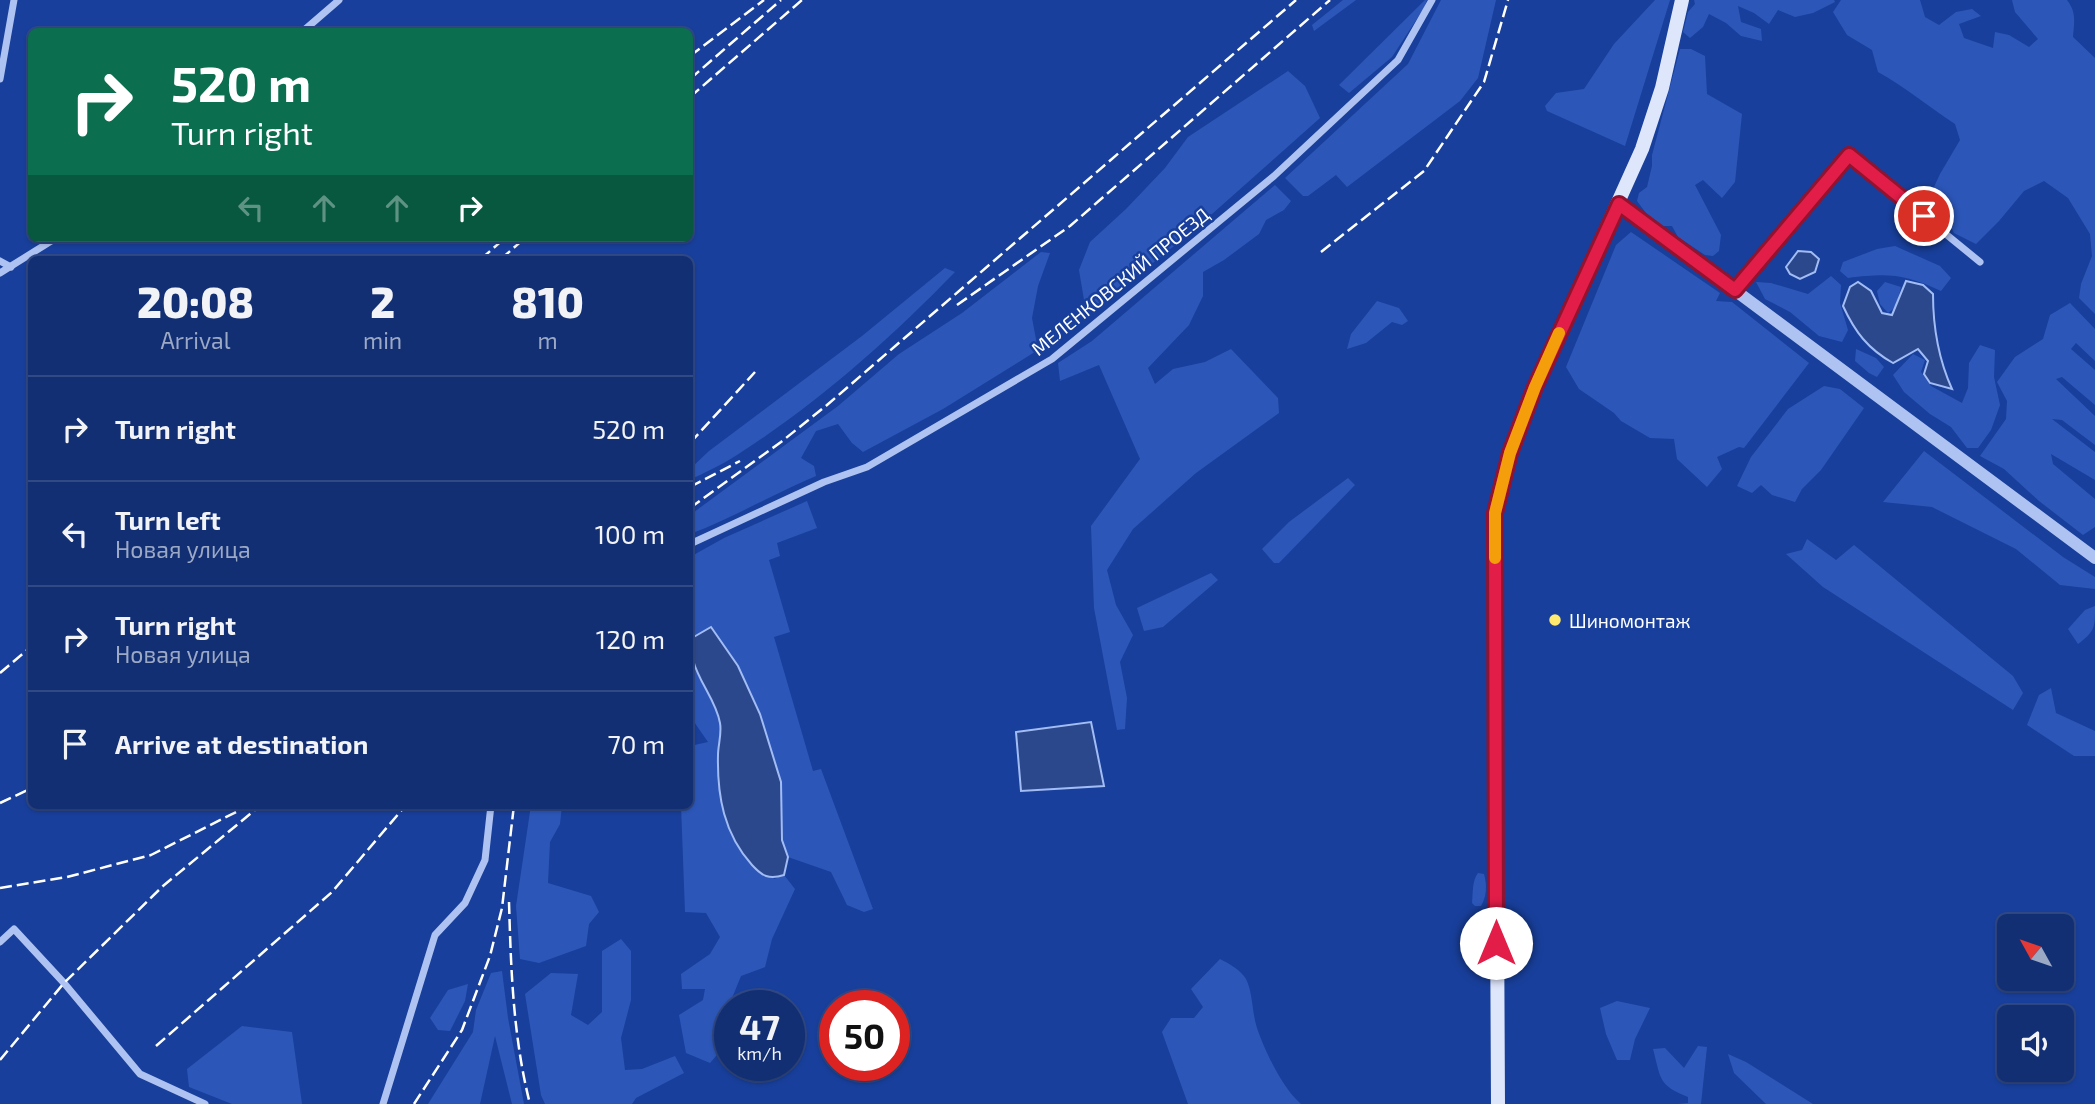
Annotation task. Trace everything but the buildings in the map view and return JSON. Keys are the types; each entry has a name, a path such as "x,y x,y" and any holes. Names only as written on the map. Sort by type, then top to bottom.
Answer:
{"main road":[{"path":"1498,1104 1495,513 1510,453 1535,387 1642,149 1661,88 1682,0"}],"street":[{"path":"0,79 13,0"},
{"path":"307,28 339,0"},
{"name":"МЕЛЕНКОВСКИЙ ПРОЕЗД","path":"693,543 824,482 867,467 1052,359 1274,176 1379,78 1398,60 1432,0"},
{"path":"1735,290 1849,155 1980,262"},
{"path":"1619,204 2095,558"},
{"path":"29,256 50,242"},
{"path":"0,273 28,256"},
{"path":"0,261 12,267"},
{"path":"383,1104 435,935 465,903 485,860 491,809"},
{"path":"0,942 14,929 64,983 140,1074 205,1104"}],"shaded area":[{"path":"1343,0 1356,0 1314,31 1312,25"},
{"path":"1425,0 1424,8 1392,57 1349,93 1339,85"},
{"path":"1441,0 1496,0 1478,78 1460,101 1347,187 1336,175 1308,196 1303,196 1285,178 1408,64"},
{"path":"1655,0 1670,0 1625,146 1547,111 1545,106 1556,93 1584,89 1614,44"},
{"path":"1694,0 1835,2 1813,13 1795,17 1778,10 1769,24 1738,6 1741,22 1761,29 1762,41 1741,36 1726,23 1709,14 1703,27 1690,38 1683,32 1688,12 1695,4"},
{"path":"1841,0 1920,0 1925,17 1939,25 1956,12 1972,9 1981,16 1959,24 1964,38 1993,48 1995,32 2009,35 2029,47 2038,39 2015,12 2012,0 2067,0 2074,13 2073,37 2095,58 2095,314 2079,298 2081,284 2092,256 2090,234 2068,198 2044,181 2024,191 1976,244 1954,233 1945,215 1928,200 1960,140 1955,124 1878,72 1872,50 1847,35 1833,12"},
{"path":"1680,49 1691,49 1705,56 1707,94 1742,114 1735,182 1722,198 1703,180 1695,185 1721,235 1719,251 1713,256 1705,255 1678,237 1672,226 1662,226 1646,213 1637,201 1639,193 1647,187 1652,155"},
{"path":"1288,71 1305,86 1320,118 1194,230 1098,307 1084,300 1079,270 1090,242 1165,168 1188,137"},
{"path":"1275,185 1291,201 1284,210 1266,220 1259,234 1203,272 1203,296 1189,325 1148,368 1155,384 1173,369 1205,362 1231,349 1278,398 1279,413 1196,473 1133,529 1107,570 1116,605 1133,635 1120,662 1127,698 1125,729 1117,730 1094,608 1091,526 1140,459 1099,365 1060,381 1058,363 1092,341"},
{"path":"1631,232 1720,293 1716,301 1732,302 1809,363 1744,448 1739,447 1717,457 1722,469 1707,487 1677,459 1674,439 1650,438 1621,421 1614,413 1579,389 1566,367 1616,245"},
{"path":"1895,246 1940,266 1951,278 1941,291 1906,278 1886,275 1848,278 1840,271 1843,262 1877,249"},
{"path":"1798,251 1811,252 1819,259 1815,272 1800,279 1790,274 1786,267"},
{"path":"1041,252 1050,253 1038,286 1032,318 1038,350 943,409 863,452 852,443 838,424 816,431 801,458 814,466 816,476 693,533 693,513 838,406 899,354 962,313"},
{"path":"945,268 955,272 904,322 824,393 731,459 693,478 693,466 709,451 862,336"},
{"path":"1831,276 1841,285 1840,303 1848,330 1842,342 1819,336 1790,312 1765,299 1756,282 1771,283 1808,294"},
{"path":"1906,281 1923,285 1933,294 1937,343 1952,389 1930,383 1924,374 1928,361 1918,349 1893,363 1876,352 1852,324 1843,306 1850,287 1858,282 1871,291 1882,313 1892,315"},
{"path":"1885,282 1901,287 1896,307 1888,313 1880,304 1877,291"},
{"path":"1377,301 1399,308 1408,321 1402,325 1392,322 1366,343 1347,349 1351,334"},
{"path":"2070,303 2095,329 2095,361 2076,343 2071,349 2095,370 2095,405 2062,377 2056,379 2095,416 2095,445 2062,420 2052,419 2095,452 2095,480 2051,454 2053,464 2095,499 2095,527 2083,535 2039,501 2004,469 1980,456 2006,419 2007,401 1997,382 2015,357 2043,339 2050,315"},
{"path":"1980,345 1995,350 1994,377 2000,405 1991,430 1978,448 1967,448 1951,427 1930,414 1904,392 1893,375 1913,354 1925,360 1921,372 1931,386 1962,403 1968,388 1969,363"},
{"path":"1856,349 1876,358 1884,367 1877,377 1855,361"},
{"path":"1824,386 1840,389 1864,408 1795,502 1772,495 1761,485 1752,493 1737,486 1751,457 1788,409"},
{"path":"1924,451 2063,557 2095,577 2095,589 2060,585 2016,549 1932,507 1883,502"},
{"path":"1348,478 1355,485 1279,563 1274,563 1262,549 1289,522"},
{"path":"807,501 817,528 777,543 780,556 769,560 790,632 774,637 813,771 821,769 873,909 864,912 847,905 831,872 788,857 782,840 781,782 738,666 711,628 693,637 693,555 724,538"},
{"path":"1807,539 1836,560 1854,545 2013,676 2023,693 2013,710 1823,587 1786,554 1802,550"},
{"path":"1211,573 1218,580 1163,627 1144,631 1137,608"},
{"path":"2095,606 2093,628 2078,644 2068,629 2085,610"},
{"path":"711,627 738,666 760,714 781,782 782,840 788,857 784,875 770,877 756,869 742,853 724,814 718,770 720,723 696,668 693,637"},
{"path":"693,642 703,685 714,702 721,726 718,784 774,879 784,875 795,889 772,939 765,967 741,976 735,990 714,990 714,1058 710,1063 686,1053 679,1015 703,1000 705,989 682,989 681,974 710,954 720,937 706,913 685,912 681,809 693,809 693,745 708,742 693,720"},
{"path":"2051,688 2056,713 2095,731 2095,756 2074,756 2027,725 2039,695"},
{"path":"1091,722 1104,786 1021,791 1016,732"},
{"path":"530,809 562,809 560,824 550,842 548,883 591,896 599,912 589,924 586,946 539,963 520,959 516,906"},
{"path":"1478,873 1484,874 1485,894 1481,906 1475,906 1472,903"},
{"path":"621,939 631,951 631,1000 621,1038 625,1070 642,1069 675,1056 684,1073 636,1098 632,1104 545,1104 541,1095 525,994 551,973 578,974 571,1015 588,1025 602,1012 602,951"},
{"path":"1220,959 1238,970 1246,979 1255,1022 1265,1047 1281,1079 1301,1104 1188,1104 1162,1032 1171,1018 1194,1018 1203,1007 1191,989"},
{"path":"502,971 524,1104 512,1104 495,1036 480,1104 428,1104 473,1032 476,1010 491,973"},
{"path":"468,984 465,1001 450,1031 438,1030 430,1018 448,990"},
{"path":"1617,1001 1650,1008 1635,1039 1630,1060 1617,1060 1606,1034 1600,1008"},
{"path":"242,1026 292,1032 302,1104 232,1104 189,1087 187,1069"},
{"path":"1698,1046 1707,1047 1701,1104 1678,1104 1688,1103 1688,1097 1671,1089 1662,1080 1653,1049 1665,1048 1684,1068"},
{"path":"1728,1054 1746,1062 1813,1104 1766,1104 1734,1073"}],"railway":[{"path":"693,54 764,0"},
{"path":"693,76 781,0"},
{"path":"693,94 802,0"},
{"path":"693,506 827,405 1296,0"},
{"path":"957,305 1070,226 1330,0"},
{"path":"1321,252 1424,171 1484,82 1508,0"},
{"path":"484,256 500,242"},
{"path":"504,256 520,242"},
{"path":"693,440 755,372"},
{"path":"693,485 740,461"},
{"path":"0,673 28,649"},
{"path":"0,803 28,790"},
{"path":"0,888 67,877 151,855 242,809"},
{"path":"0,1060 64,983 163,886 256,809"},
{"path":"156,1046 332,892 403,809"},
{"path":"414,1104 462,1030 490,956 502,908 514,809"},
{"path":"509,902 516,1029 530,1104"}],"slow traffic":[{"path":"1495,558 1495,513 1510,453 1559,333"}],"place":[{"name":"Шиномонтаж","path":"1555,620"}],"route":[{"path":"1496,943 1495,513 1510,453 1535,387 1619,204 1735,290 1849,155 1924,216"}]}
